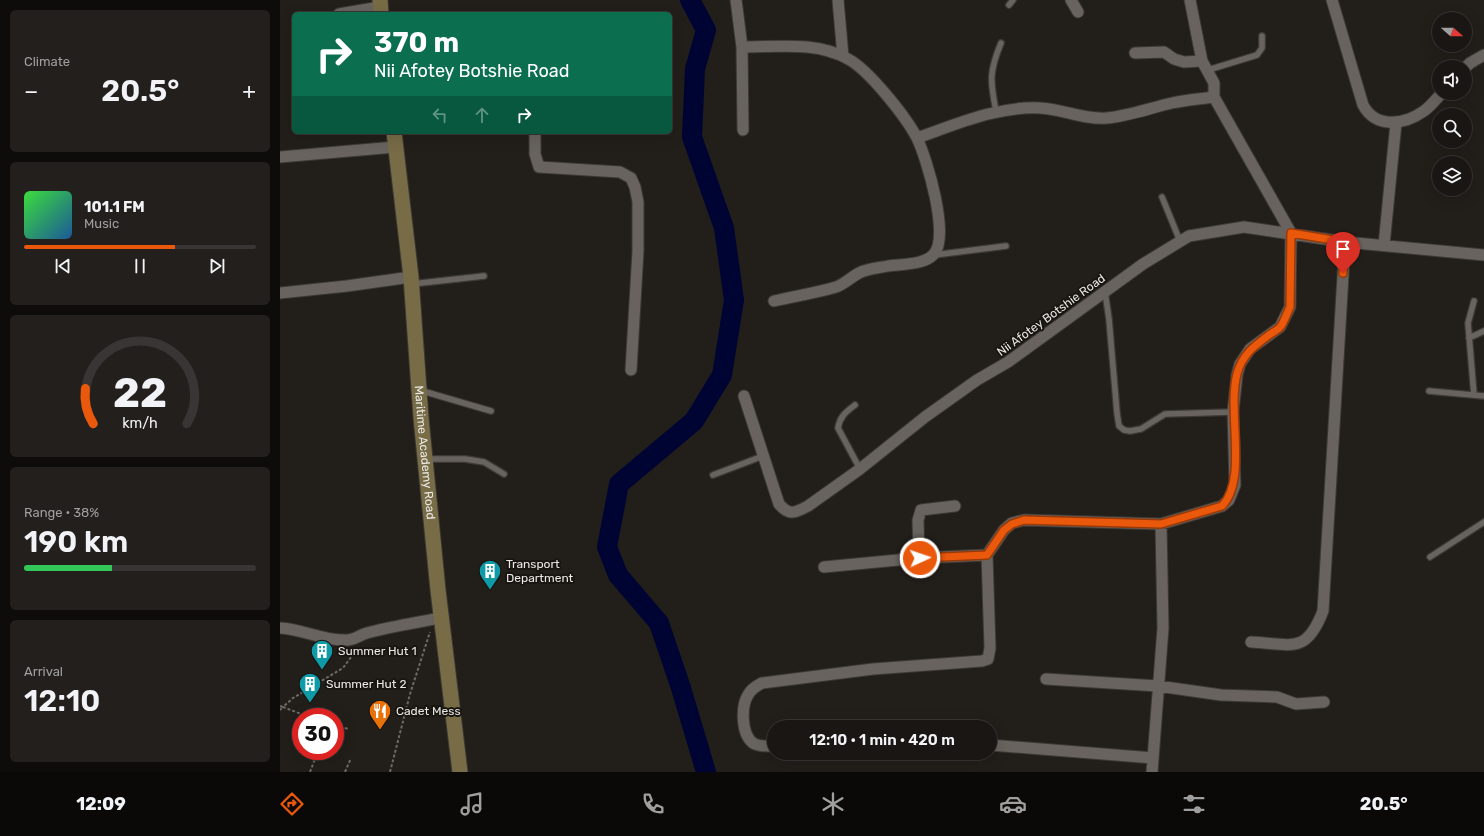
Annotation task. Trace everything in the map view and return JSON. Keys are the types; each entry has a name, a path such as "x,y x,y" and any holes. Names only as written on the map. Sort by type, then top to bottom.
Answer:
{"street":[{"path":"736,0 742,47 743,130"},
{"path":"840,0 842,56"},
{"path":"1071,0 1078,12"},
{"path":"767,746 760,746 752,742 747,735 744,724 744,705 747,696 751,690 762,683 873,669 982,661 988,659 990,648 987,555 1008,527 1012,524 1024,520 1161,524 1222,506 1229,500 1234,485 1236,469 1233,412 1237,375 1240,364 1250,349 1280,327 1290,307 1291,233 1214,97 1214,82 1205,65 1190,0"},
{"path":"1332,0 1363,105 1367,112 1376,120 1396,123 1424,111 1435,100"},
{"path":"351,12 380,7"},
{"path":"742,47 812,47 842,56 859,66 900,114 917,138 927,169 938,213 941,238 934,255 925,261 867,270 837,287 774,301"},
{"path":"1135,53 1164,52 1174,59 1205,65"},
{"path":"1472,62 1484,56"},
{"path":"917,138 996,111 1017,108 1061,110 1090,118 1107,118 1173,103 1214,97"},
{"path":"1384,245 1396,123"},
{"name":"Maritime Academy Road","path":"394,134 411,280 419,390 438,590 438,618 460,772"},
{"path":"535,134 535,154 540,166 620,172 631,178 635,187 638,202 638,251 630,370"},
{"path":"280,157 395,147"},
{"name":"Nii Afotey Botshie Road","path":"744,396 779,504 785,511 800,511 860,469 925,417 977,380 1008,362 1143,264 1189,236 1244,227 1345,242 1484,254"},
{"path":"1251,642 1297,645 1305,642 1316,628 1323,611 1345,242"},
{"path":"280,293 411,280"},
{"path":"920,558 918,520 921,510 956,506"},
{"path":"1152,772 1163,628 1161,524"},
{"path":"824,567 920,558 987,555"},
{"path":"280,628 289,628 318,637 345,640 370,632 438,618"},
{"path":"1046,679 1158,686 1221,695 1277,697 1296,704 1324,702"},
{"path":"997,746 1153,758"}],"lane":[{"path":"1205,65 1257,55 1262,48 1262,36"},
{"path":"996,111 990,78 1001,42"},
{"path":"1162,197 1180,241"},
{"path":"934,255 1006,246"},
{"path":"411,280 484,276"},
{"path":"1105,292 1110,319 1117,413 1119,423 1122,428 1127,431 1141,429 1168,414 1233,412"},
{"path":"1474,301 1468,323 1474,395"},
{"path":"1469,338 1484,331"},
{"path":"419,390 491,411"},
{"path":"1428,391 1484,396"},
{"path":"855,405 839,420 838,428 860,469"},
{"path":"713,475 763,456"},
{"path":"426,458 465,459 484,462 504,474"},
{"path":"1430,557 1484,522"}],"path":[{"path":"390,772 410,694 438,618"},
{"path":"280,710 293,698 343,668 370,632"},
{"path":"282,707 292,711"},
{"path":"344,728 349,729"},
{"path":"345,772 351,758"},
{"path":"310,772 315,760"}],"waterway":[{"path":"690,0 706,30 695,69 692,137 724,228 734,300 722,375 694,421 619,484 607,547 618,575 659,623 681,688 706,772"}],"place":[{"name":"Transport Department","path":"490,590"},
{"name":"Summer Hut 1","path":"322,670"},
{"name":"Summer Hut 2","path":"310,704"},
{"name":"Cadet Mess","path":"380,730"}],"route":[{"path":"920,558 987,555 1004,530 1012,524 1024,520 1161,524 1222,506 1229,500 1234,485 1236,469 1233,412 1237,375 1240,364 1250,349 1280,327 1286,318 1290,307 1291,233 1345,242 1343,273"}]}
